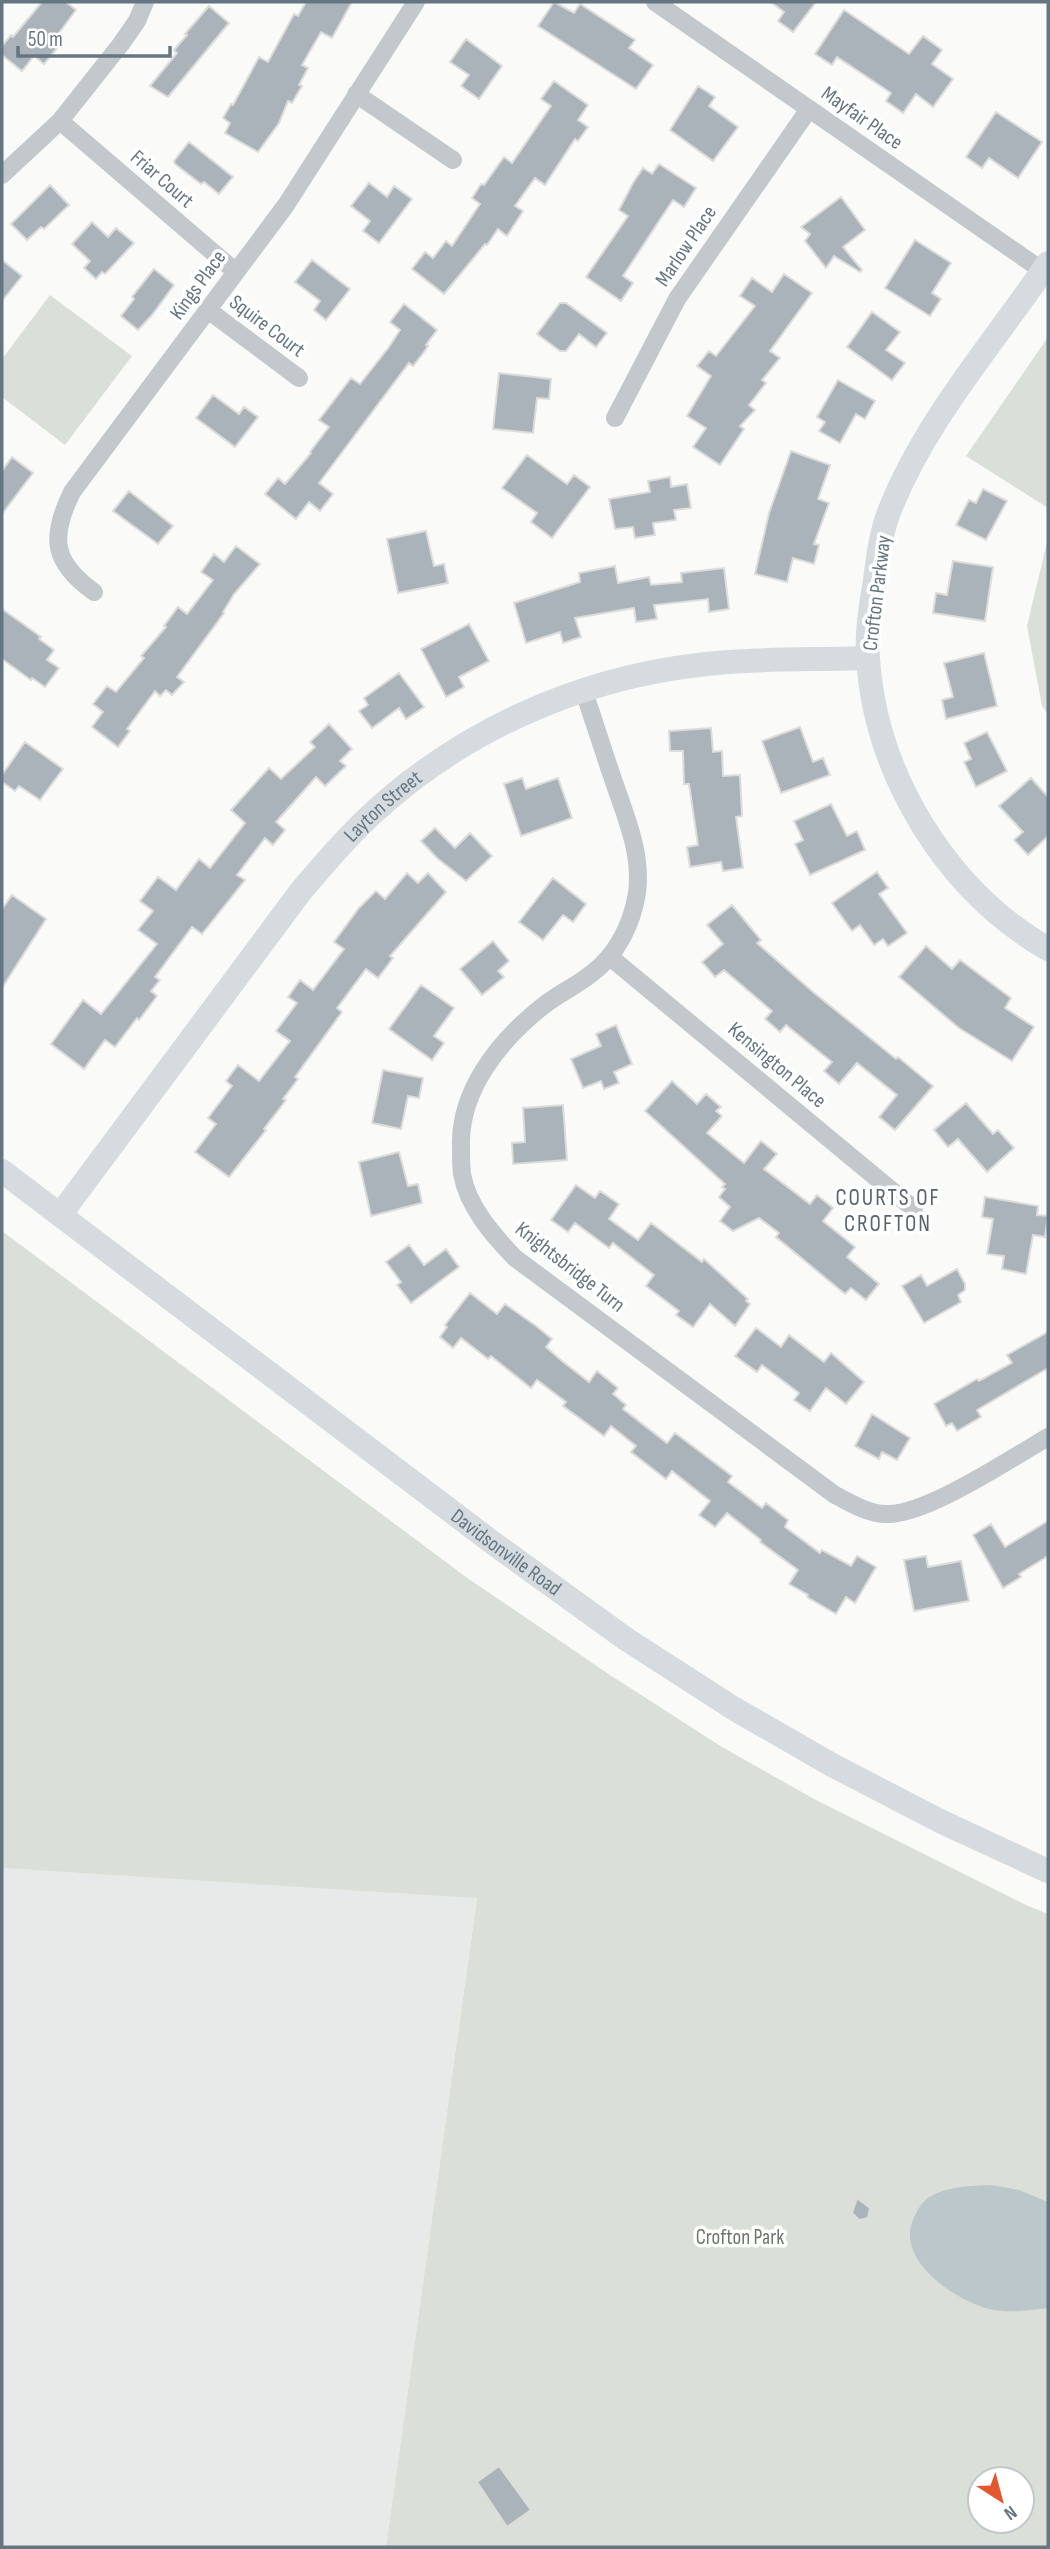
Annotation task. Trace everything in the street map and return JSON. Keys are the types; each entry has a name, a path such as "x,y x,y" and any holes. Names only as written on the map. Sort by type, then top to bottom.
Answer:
{"street":[{"path":"2,174 60,121 121,44 137,21 145,2"},
{"name":"Kings Place","path":"94,592 74,578 58,549 57,533 61,516 72,492 305,177 416,2"},
{"name":"Mayfair Place","path":"655,2 809,109 1046,267"},
{"path":"356,94 453,160"},
{"name":"Marlow Place","path":"615,418 677,299 809,109"},
{"name":"Friar Court","path":"60,121 236,272"},
{"name":"Crofton Parkway","path":"1046,267 935,424 905,474 888,515 879,555 872,600 868,658 876,706 891,758 913,810 950,865 990,908 1048,949"},
{"name":"Squire Court","path":"208,310 299,378"},
{"name":"Layton Street","path":"60,1215 301,891 334,852 374,812 420,775 482,733 583,690 635,675 698,665 868,658"},
{"name":"Knightsbridge Turn","path":"583,690 634,841 638,869 637,893 622,938 610,957 593,973 543,1006 505,1040 484,1068 467,1102 461,1136 462,1175 489,1232 515,1258 835,1496 864,1509 886,1515 908,1512 1048,1437"},
{"name":"Kensington Place","path":"610,957 914,1209"},
{"name":"Davidsonville Road","path":"2,1171 493,1543 626,1639 733,1708 832,1765 942,1822 1048,1871"}],"shaded area":[{"path":"2,1868 477,1897 386,2547 2,2547"},
{"path":"991,2185 1019,2190 1048,2202 1048,2308 1008,2311 980,2306 934,2279 913,2251 910,2236 913,2220 925,2200 951,2189"}],"green space":[{"path":"50,295 132,356 65,445 2,397 2,359"},
{"path":"1048,337 1048,508 966,456"},
{"path":"1048,538 1048,714 1042,706 1027,626"},
{"name":"Crofton Park","path":"2,1231 466,1577 610,1675 722,1747 814,1799 1048,1914 1048,2547 386,2547 477,1898 2,1868"}],"building":[{"path":"42,2 66,2 76,10 53,41 59,46 44,64 34,56 22,71 2,55 2,46"},
{"path":"306,2 352,2 332,38 321,32 302,65 308,68 299,85 302,86 292,103 288,101 279,123 258,152 225,133 230,123 223,118 259,57 268,62 294,14 298,16"},
{"path":"554,2 574,13 580,4 635,40 629,48 653,65 636,89 538,26"},
{"path":"771,2 816,2 793,32 778,21 784,12"},
{"path":"209,6 229,23 168,97 150,86 177,53 174,50 187,35 185,34"},
{"path":"844,10 909,54 923,36 942,50 932,64 953,79 933,107 916,94 903,113 886,101 891,93 837,57 832,65 815,54"},
{"path":"466,39 502,66 479,99 461,86 469,75 450,62"},
{"path":"554,81 588,105 578,120 588,127 578,141 575,139 545,185 535,178 515,206 523,211 507,236 498,229 444,294 412,269 425,252 433,258 446,241 452,246 480,204 472,198 481,184 484,185 504,157 512,163 551,106 541,99"},
{"path":"698,86 715,97 709,106 738,127 713,161 670,130"},
{"path":"996,112 1042,142 1018,178 989,158 982,168 966,157"},
{"path":"189,142 233,177 219,194 175,164 174,161"},
{"path":"659,164 696,188 684,207 673,200 661,218 623,276 633,283 621,301 586,277 628,216 619,210 633,183 643,168 652,174"},
{"path":"369,183 387,197 394,186 412,199 379,243 363,231 370,221 351,206"},
{"path":"50,185 69,205 44,229 41,227 27,240 11,224"},
{"path":"841,197 865,230 843,247 862,270 860,272 834,256 826,268 805,241 810,234 801,227"},
{"path":"92,222 108,237 116,228 134,243 105,274 102,272 96,279 84,268 90,261 72,244"},
{"path":"915,240 951,263 932,293 941,299 930,316 885,288"},
{"path":"2,260 22,276 2,301"},
{"path":"312,260 350,289 326,320 314,310 320,301 295,282"},
{"path":"154,269 174,285 138,330 121,316"},
{"path":"784,274 812,293 770,351 780,358 762,380 766,383 749,405 755,410 740,426 744,429 720,465 693,447 706,428 687,416 711,376 697,366 709,351 716,356 755,306 740,296 752,278 772,292"},
{"path":"560,303 566,303 607,333 596,347 579,334 566,351 560,351 537,334"},
{"path":"404,304 437,330 424,352 413,366 409,363 319,483 333,494 320,511 309,502 296,519 265,494 278,478 285,484 311,453 329,427 319,420 351,378 360,384 389,347 400,330 390,322"},
{"path":"872,312 900,332 886,350 905,363 892,380 847,347"},
{"path":"499,373 551,379 549,399 537,398 533,433 493,429"},
{"path":"838,380 875,401 865,419 856,414 840,443 819,431 825,422 817,417"},
{"path":"213,395 239,414 244,407 258,417 235,447 196,418"},
{"path":"791,451 830,465 818,499 829,503 814,544 819,545 814,564 793,558 787,582 755,574 769,513"},
{"path":"527,455 567,484 574,475 590,487 552,538 531,522 537,513 502,488"},
{"path":"12,457 33,473 2,514 2,471"},
{"path":"670,477 671,487 687,484 691,508 674,510 676,520 653,523 655,535 635,538 633,527 615,529 609,499 650,492 648,481"},
{"path":"983,489 1007,501 986,540 956,525 969,500 976,503"},
{"path":"129,491 173,526 158,544 113,511"},
{"path":"426,531 434,566 444,564 448,583 398,593 387,539"},
{"path":"236,546 260,564 234,594 224,613 177,677 184,682 172,695 166,690 160,696 155,691 127,729 130,731 118,747 92,727 103,712 93,704 107,686 116,692 144,658 141,656 166,627 164,626 178,607 187,614 213,580 201,572 214,554 224,562"},
{"path":"953,561 993,567 985,621 933,613 936,593 947,595"},
{"path":"615,566 618,583 649,577 651,585 682,582 681,573 724,568 729,609 709,612 708,599 654,605 657,619 636,622 634,608 575,618 581,637 563,643 560,632 526,643 514,603 580,582 579,573"},
{"path":"2,609 41,637 39,639 54,650 47,660 59,668 45,687 2,659"},
{"path":"469,624 489,661 459,677 464,687 446,697 421,649"},
{"path":"984,653 997,706 946,719 942,700 953,697 944,663"},
{"path":"399,673 424,707 406,719 399,708 372,728 359,711 368,705 364,698"},
{"path":"329,724 352,749 340,761 346,766 325,786 316,777 276,822 285,830 273,845 265,838 237,875 245,880 202,934 192,927 155,977 160,980 151,991 157,996 139,1020 137,1018 115,1047 105,1040 84,1069 51,1044 83,1000 101,1014 157,944 138,930 153,911 140,901 158,877 176,890 199,859 210,868 245,823 231,810 269,768 281,779 315,747 310,742"},
{"path":"800,727 813,762 823,758 830,775 781,793 762,741"},
{"path":"711,728 713,752 722,751 723,776 740,775 742,816 736,817 743,868 723,871 721,862 690,867 687,847 698,845 689,784 684,784 683,751 670,751 669,731"},
{"path":"987,732 1007,771 976,787 964,762 971,759 964,743"},
{"path":"25,742 63,769 40,800 19,786 15,791 2,782 2,775"},
{"path":"522,778 526,789 558,778 572,818 521,836 504,784"},
{"path":"1031,778 1048,797 1048,836 1028,855 1014,840 1023,832 999,806"},
{"path":"831,804 847,836 857,831 865,850 810,875 795,844 803,840 794,821"},
{"path":"435,828 455,848 470,833 492,856 466,881 421,841"},
{"path":"877,872 888,888 879,894 907,933 888,946 883,939 874,945 860,925 852,931 832,903"},
{"path":"407,873 418,883 428,873 446,892 390,956 393,958 378,978 366,969 337,1008 342,1012 295,1077 298,1079 283,1099 286,1100 229,1177 195,1152 216,1124 208,1118 232,1086 226,1081 238,1065 259,1081 290,1041 276,1031 297,1003 288,997 300,980 313,990 344,949 334,942 359,908 376,891 385,899"},
{"path":"553,878 586,904 573,922 563,915 543,940 519,922"},
{"path":"12,895 46,919 2,988 2,909"},
{"path":"732,905 761,940 757,943 813,992 933,1086 895,1130 879,1117 897,1095 857,1063 839,1084 824,1071 832,1062 786,1025 780,1032 765,1019 772,1011 724,970 715,977 702,962 723,944 707,925"},
{"path":"493,941 509,961 498,971 504,977 482,995 460,969"},
{"path":"926,946 952,969 960,960 1011,998 1005,1008 1034,1027 1012,1061 959,1028 899,977"},
{"path":"421,985 454,1008 434,1036 444,1043 432,1060 389,1029"},
{"path":"616,1025 632,1064 614,1072 619,1083 604,1089 601,1081 583,1088 571,1059 601,1046 596,1034"},
{"path":"383,1070 423,1078 419,1098 408,1096 401,1129 372,1123"},
{"path":"672,1081 697,1104 706,1094 721,1107 716,1111 722,1116 707,1133 744,1163 761,1141 777,1154 764,1169 810,1204 817,1195 833,1208 823,1221 855,1247 847,1257 879,1284 866,1300 851,1288 845,1294 776,1237 779,1233 759,1218 733,1231 720,1221 730,1207 719,1197 725,1184 645,1111"},
{"path":"966,1103 993,1134 998,1130 1014,1148 987,1172 958,1139 948,1147 934,1130"},
{"path":"563,1105 567,1160 513,1164 512,1143 525,1142 523,1108"},
{"path":"399,1152 408,1186 418,1184 422,1203 371,1216 359,1162"},
{"path":"576,1185 595,1198 600,1191 619,1204 609,1219 638,1240 651,1223 702,1262 704,1259 748,1299 746,1301 750,1304 735,1326 710,1304 693,1327 676,1315 679,1311 646,1286 654,1275 613,1243 609,1248 575,1223 568,1232 551,1220"},
{"path":"985,1197 1038,1206 1037,1215 1048,1216 1045,1237 1033,1235 1026,1274 1002,1269 1004,1256 987,1254 993,1219 982,1217"},
{"path":"409,1245 424,1265 446,1249 459,1267 411,1303 397,1285 401,1282 386,1262"},
{"path":"957,1269 965,1284 965,1290 958,1295 961,1302 924,1323 902,1286 921,1275 927,1286"},
{"path":"470,1293 497,1314 505,1304 536,1326 552,1339 546,1347 589,1382 597,1371 618,1388 613,1394 626,1405 623,1409 667,1443 675,1433 732,1476 728,1482 762,1508 766,1503 788,1520 785,1527 820,1553 822,1550 851,1566 857,1556 876,1567 855,1603 846,1597 836,1614 807,1597 808,1595 789,1584 798,1570 727,1513 715,1527 699,1515 710,1501 672,1471 666,1479 631,1452 636,1446 611,1426 604,1436 563,1406 566,1402 537,1380 531,1388 491,1356 488,1359 461,1338 453,1348 440,1337 447,1327 445,1325"},
{"path":"756,1328 781,1347 789,1335 824,1362 831,1353 864,1382 846,1404 826,1388 810,1411 794,1400 799,1393 762,1365 757,1372 735,1356"},
{"path":"1048,1332 1048,1368 977,1410 981,1417 957,1431 952,1423 946,1426 934,1404 977,1379 979,1381 1012,1363 1007,1355"},
{"path":"872,1414 910,1438 897,1460 882,1452 879,1459 855,1446"},
{"path":"1048,1521 1048,1556 1019,1574 1021,1577 1003,1588 973,1535 991,1524 1005,1547"},
{"path":"926,1556 928,1567 961,1561 969,1601 914,1611 904,1560"},
{"path":"857,2198 870,2208 868,2218 859,2220 852,2213"},
{"path":"499,2466 531,2510 507,2527 477,2482"}],"district":[{"name":"COURTS OF CROFTON","path":"888,1211"}]}
